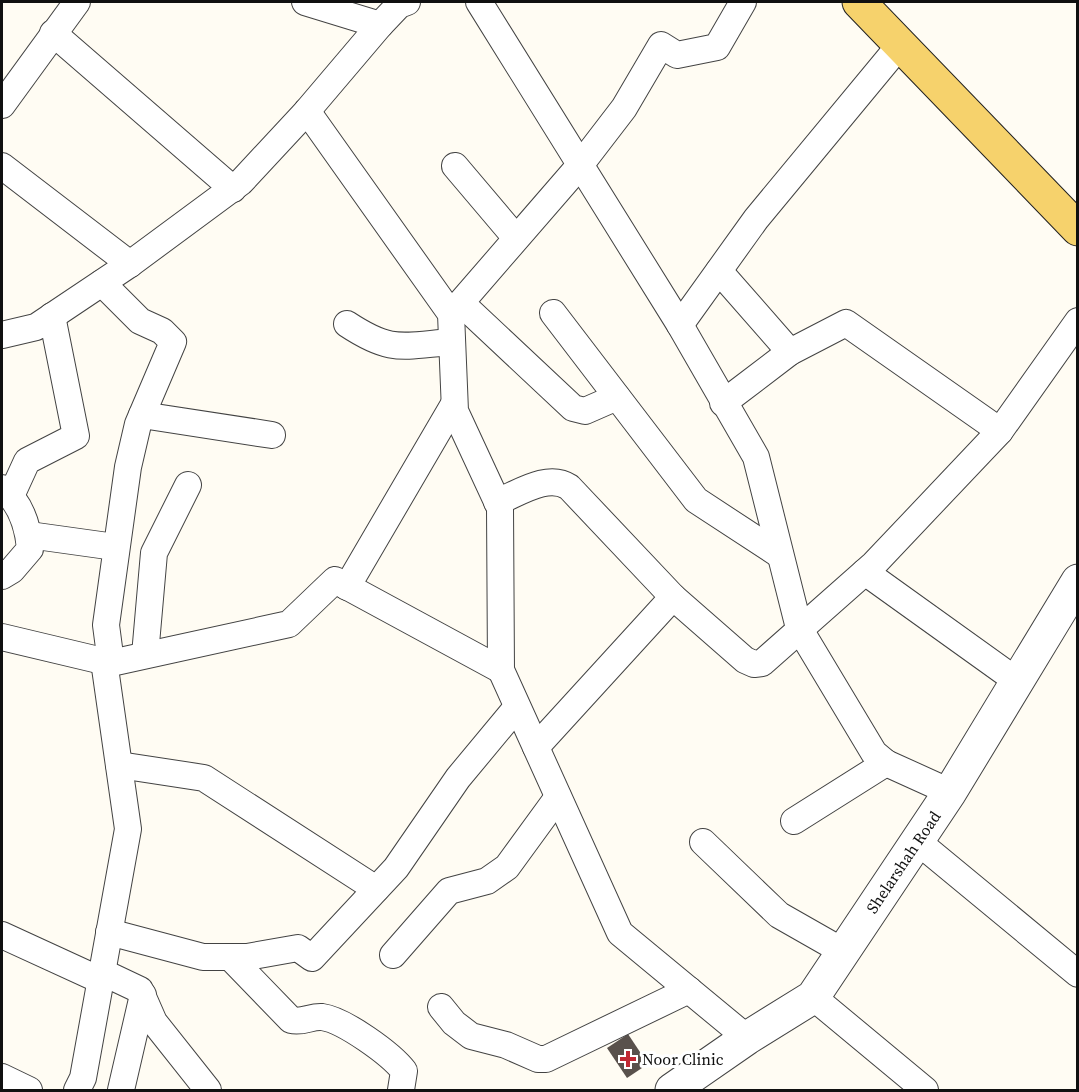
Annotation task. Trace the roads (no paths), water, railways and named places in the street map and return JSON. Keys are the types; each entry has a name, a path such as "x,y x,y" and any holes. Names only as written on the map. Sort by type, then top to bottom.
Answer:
{"main road":[{"path":"859,2 1075,219"}],"street":[{"path":"2,105 77,2"},
{"path":"304,2 380,25"},
{"path":"2,335 36,327 130,264 233,189 307,111 380,25 399,6 407,2"},
{"path":"479,2 680,325 756,457 799,628 874,753 886,763 950,792"},
{"path":"743,2 717,47 677,55 661,45 624,108 581,164 456,308 452,342 455,411 500,508 501,670 620,933 747,1038"},
{"path":"53,33 233,189"},
{"path":"680,325 756,219 900,45"},
{"path":"307,111 456,308 573,408 591,410 617,397"},
{"path":"2,166 130,264"},
{"path":"455,166 516,237"},
{"path":"719,272 790,352"},
{"path":"77,1090 83,1078 128,829 107,662 106,625 115,547 128,467 142,415 173,342 162,331 140,321 102,283"},
{"path":"553,313 696,500 780,555"},
{"path":"2,576 12,570 30,549 29,528 6,492 27,461 76,436 52,316"},
{"path":"497,502 549,480 560,481 569,487 673,597 745,660 754,664 762,663 865,572 1000,431 1077,321"},
{"path":"723,403 790,352 846,323 1000,431"},
{"path":"347,324 371,339 390,346 452,342"},
{"path":"347,587 454,404"},
{"path":"142,415 272,435"},
{"path":"146,655 154,553 188,485"},
{"path":"29,535 115,547"},
{"path":"865,572 1017,681"},
{"path":"2,637 107,662 289,624 334,580 501,670"},
{"name":"Shelarshah Road","path":"672,1090 747,1038 813,997 950,792 1077,581"},
{"path":"536,747 673,597"},
{"path":"109,932 203,957 230,957 298,948 312,957 396,868 458,778 518,707"},
{"path":"794,821 886,763"},
{"path":"119,765 204,778 376,889"},
{"path":"393,955 449,891 487,882 507,867 558,797"},
{"path":"917,841 1077,974"},
{"path":"703,842 779,915 844,952"},
{"path":"2,935 101,976 134,986 143,995 154,1022 208,1090"},
{"path":"230,957 291,1020 304,1022 324,1017 341,1023 397,1062 404,1071 401,1090"},
{"path":"441,1007 454,1023 471,1036 506,1045 537,1059 546,1059 689,990"},
{"path":"121,1090 143,995"},
{"path":"813,997 925,1090"},
{"path":"2,1077 29,1090"}],"place":[{"name":"Noor Clinic","path":"628,1059"}]}
